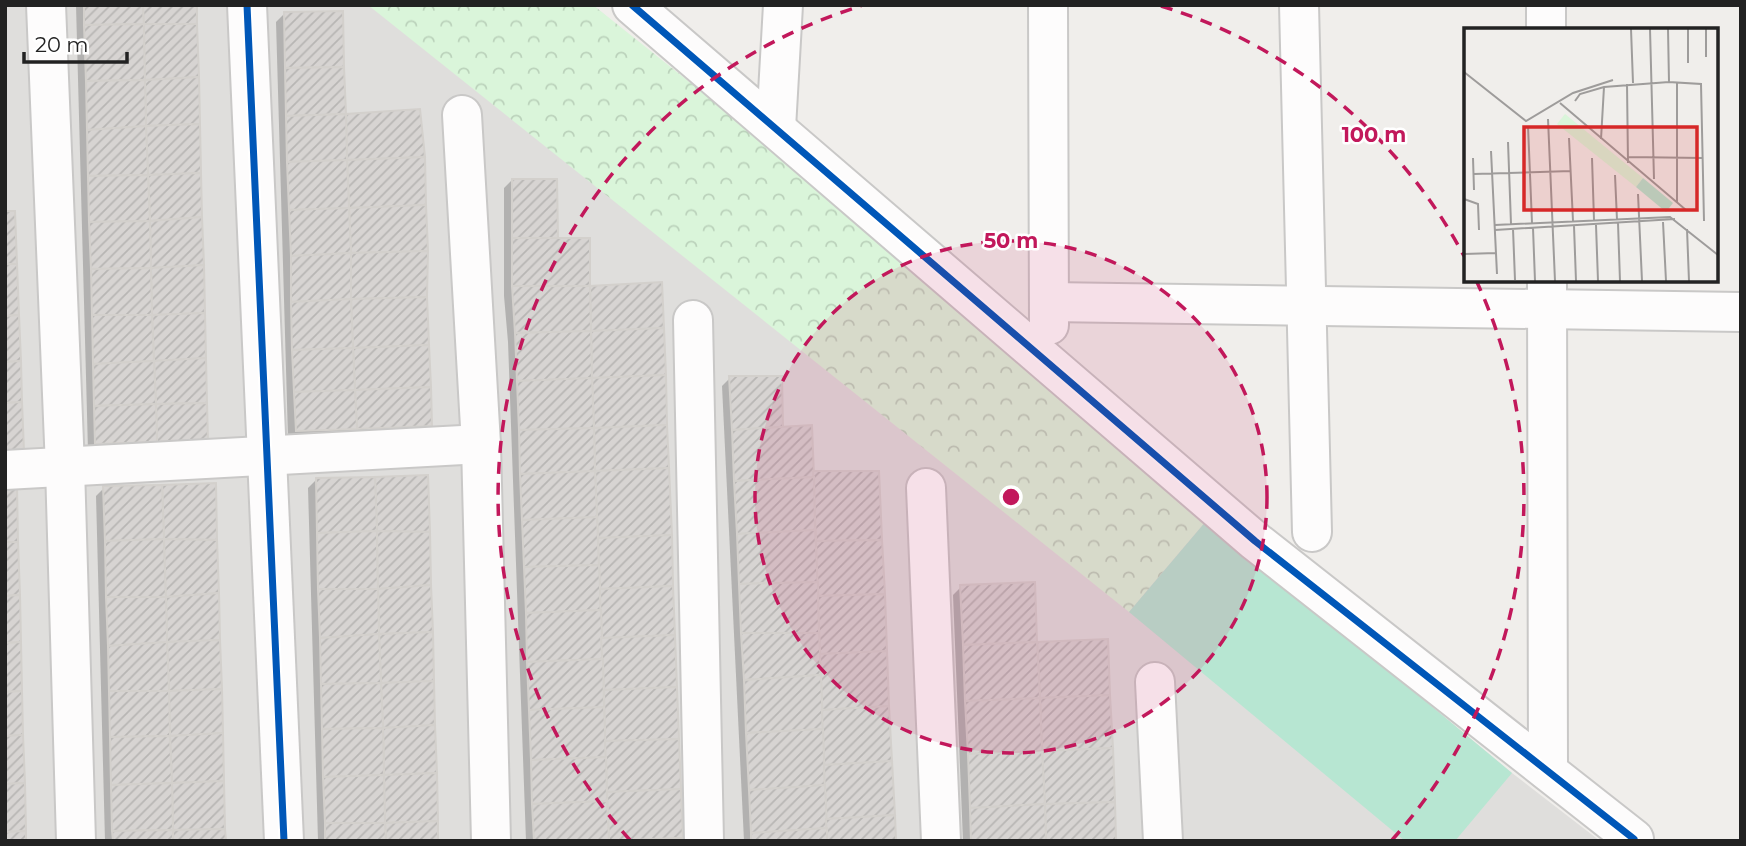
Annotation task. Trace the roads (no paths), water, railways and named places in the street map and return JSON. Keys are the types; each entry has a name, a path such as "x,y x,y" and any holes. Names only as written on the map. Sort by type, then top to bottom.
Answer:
{"street":[{"path":"46,5 65,467 76,841"},
{"path":"247,5 284,841"},
{"path":"632,5 1255,541 1634,839"},
{"path":"776,128 783,5"},
{"path":"1048,5 1049,364"},
{"path":"1299,5 1312,532"},
{"path":"1546,5 1546,28"},
{"path":"462,115 481,444 491,841"},
{"path":"1049,302 1306,306 1547,295 1741,312"},
{"path":"1547,295 1548,771"},
{"path":"693,320 704,841"},
{"path":"5,470 481,444"},
{"path":"926,488 940,841"},
{"path":"1155,682 1163,841"}]}
